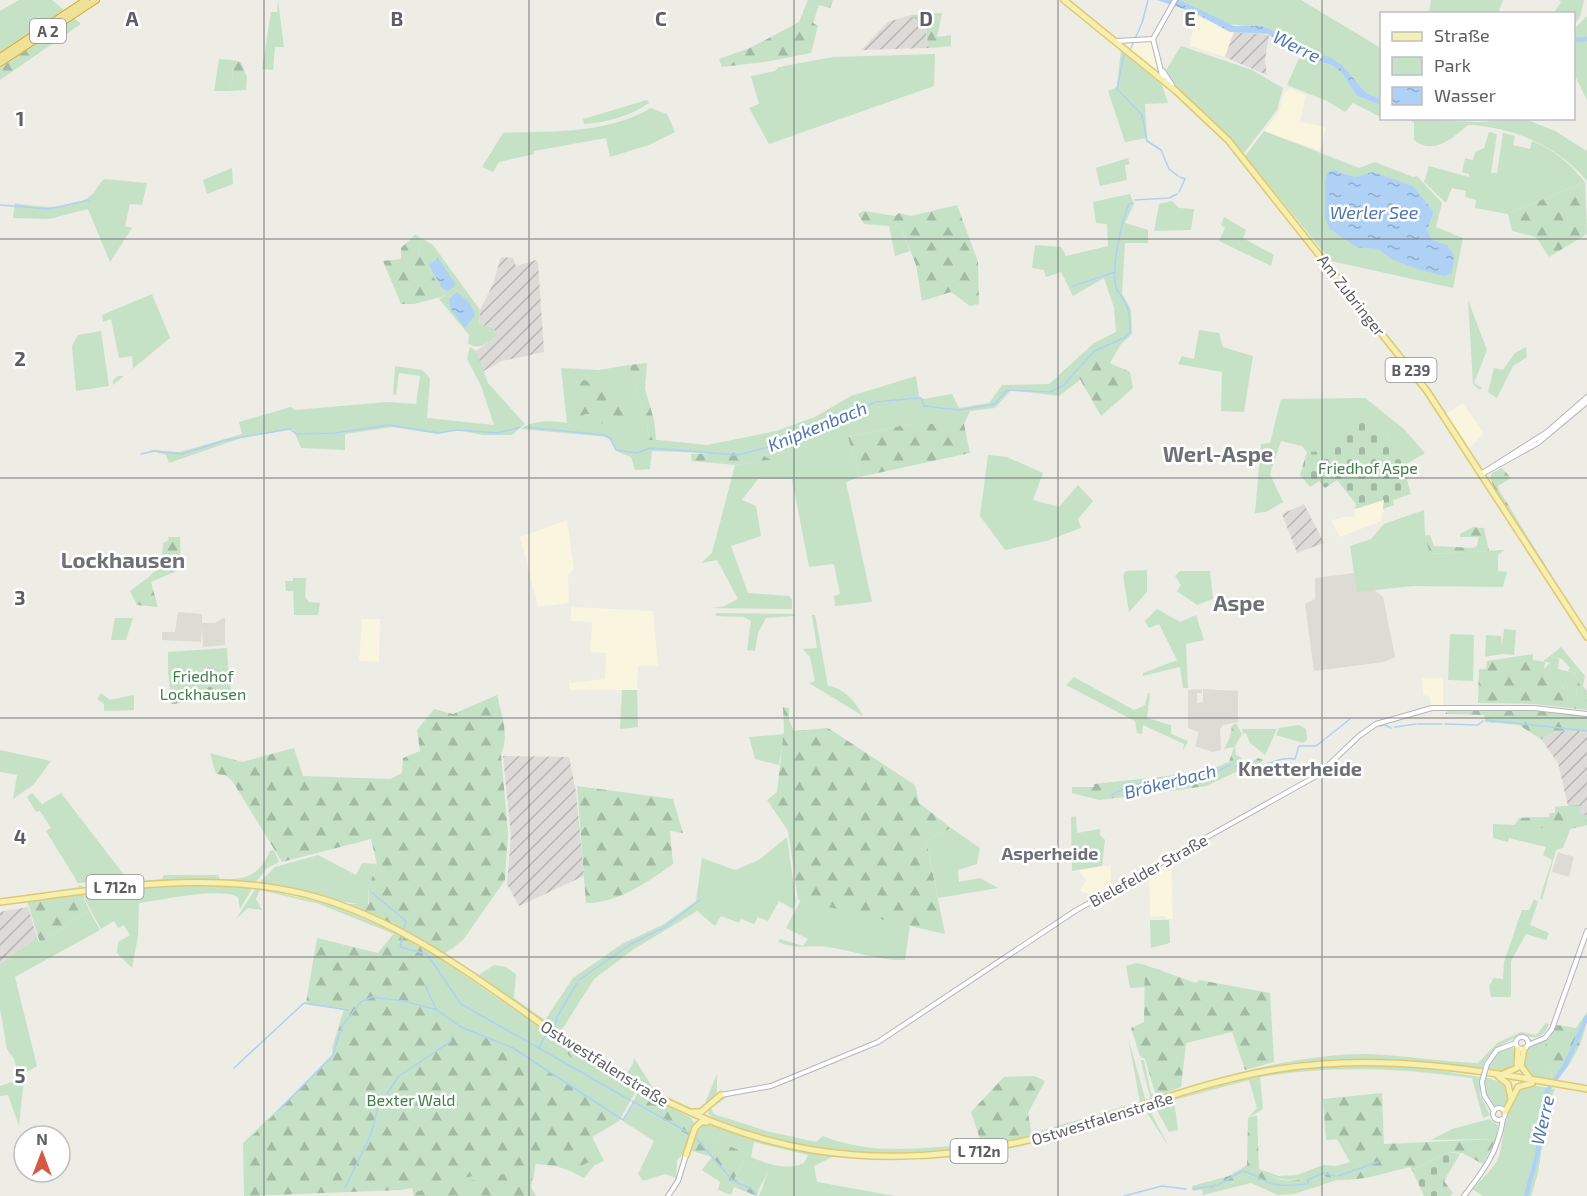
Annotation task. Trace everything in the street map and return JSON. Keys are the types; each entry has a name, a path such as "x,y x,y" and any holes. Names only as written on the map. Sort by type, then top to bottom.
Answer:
{"highway":[{"name":"A 2","path":"0,57 86,0"},
{"name":"A 2","path":"0,63 96,0"}],"main road":[{"name":"Am Zubringer","path":"1064,0 1176,91 1228,140 1331,267 1427,391 1587,637"},
{"path":"1164,82 1153,39 1175,0"},
{"path":"1117,41 1153,39"},
{"path":"1161,67 1176,91"},
{"path":"1481,474 1538,443 1587,400"},
{"name":"Bielefelder Straße","path":"721,1095 771,1086 878,1042 1075,911 1318,775 1359,736 1376,724 1434,707 1534,708 1587,714"},
{"name":"Ostwestfalenstraße","path":"0,902 143,885 231,883 283,890 321,899 368,915 403,933 463,969 555,1034 636,1086 687,1112 714,1123 777,1142 816,1150 878,1156 928,1156 1019,1143 1251,1074 1308,1064 1385,1062 1442,1066 1587,1091"},
{"path":"1464,1196 1493,1154 1501,1136 1499,1110 1490,1105 1484,1095 1482,1082 1487,1064 1497,1050 1509,1045 1522,1045 1545,1038 1552,1029 1587,931"},
{"path":"1498,1075 1509,1073 1516,1068 1522,1045"},
{"path":"1522,1045 1522,1068 1529,1077 1537,1082"},
{"path":"1498,1075 1506,1081 1511,1091 1509,1101 1499,1110"},
{"path":"1501,1119 1494,1117 1520,1085 1537,1082"},
{"path":"687,1112 701,1112 721,1095"},
{"path":"710,1103 706,1113 714,1123"},
{"path":"668,1196 678,1181 695,1128 694,1118 687,1112"},
{"path":"695,1128 703,1122 714,1123"}],"shaded area":[{"path":"911,15 925,27 929,48 861,50 888,22"},
{"path":"1195,15 1234,32 1225,57 1190,46"},
{"path":"1234,32 1269,35 1265,60 1267,75 1225,57"},
{"path":"1150,42 1153,45 1159,67 1153,67 1125,44"},
{"path":"1291,89 1306,95 1300,122 1326,127 1320,151 1264,131 1279,111 1284,93"},
{"path":"501,257 513,258 516,266 536,260 538,263 544,352 502,361 482,372 476,351 497,336 491,326 485,328 479,324 480,310 493,284"},
{"path":"1463,403 1484,433 1469,448 1446,414"},
{"path":"1384,499 1381,521 1340,537 1331,521 1343,517 1354,517 1355,509"},
{"path":"1304,504 1324,543 1297,553 1282,514"},
{"path":"567,520 574,569 568,575 569,603 538,607 520,537"},
{"path":"1354,573 1383,597 1395,657 1384,662 1314,671 1305,604 1315,599 1315,578"},
{"path":"571,607 653,611 658,666 638,666 637,690 569,690 569,683 605,679 606,653 590,652 592,622 571,621"},
{"path":"178,612 202,614 202,623 215,623 225,617 225,645 203,647 202,627 201,642 162,640 162,632 175,632"},
{"path":"362,619 380,619 379,662 359,661"},
{"path":"1422,678 1443,678 1443,705 1431,706 1429,696 1423,695"},
{"path":"1202,689 1202,693 1197,693 1197,703 1203,702 1203,689 1238,691 1238,722 1223,725 1220,729 1221,750 1212,752 1195,746 1199,732 1188,728 1188,690"},
{"path":"1556,731 1587,731 1587,816 1579,813 1581,807 1578,805 1568,806 1558,763 1541,739"},
{"path":"503,756 569,757 576,792 584,876 519,906 507,884 511,835"},
{"path":"1558,852 1574,857 1569,877 1552,872"},
{"path":"1171,860 1173,919 1166,919 1165,916 1150,917 1149,872"},
{"path":"1111,866 1111,888 1096,896 1080,891 1086,880 1079,870"},
{"path":"28,907 37,938 0,964 0,912"}],"green space":[{"path":"19,0 52,0 64,10 0,52 0,11"},
{"path":"278,0 284,47 275,47 273,70 262,69 271,12 277,12"},
{"path":"808,0 833,0 830,8 819,5 813,23 818,26 811,53 722,67 719,59 750,48 799,22"},
{"path":"1180,0 1301,0 1380,47 1380,99 1366,93 1347,71 1270,29 1228,24"},
{"path":"1431,0 1503,0 1498,12 1429,12"},
{"path":"1559,0 1584,0 1580,17 1575,24 1575,12 1554,12 1561,2"},
{"path":"942,13 937,37 951,35 951,46 929,48 925,27 911,15"},
{"path":"1587,16 1587,100 1575,76 1575,28"},
{"path":"74,18 81,24 0,80 0,68"},
{"path":"1181,46 1252,70 1283,88 1277,110 1244,153 1176,87 1166,70"},
{"path":"1121,50 1162,85 1168,103 1145,104 1147,138 1125,142 1108,91 1117,87"},
{"path":"935,54 934,86 769,144 749,108 759,104 751,76 775,71 779,67 833,57"},
{"path":"1301,54 1333,66 1342,73 1357,96 1380,105 1380,117 1353,103 1345,112 1327,101 1287,85"},
{"path":"219,59 232,60 233,75 230,91 214,91"},
{"path":"232,60 241,62 247,77 246,90 230,91 233,75"},
{"path":"647,100 649,103 642,108 626,115 584,124 583,119"},
{"path":"651,108 667,114 675,132 649,145 610,157 606,138 534,151 534,154 499,162 493,172 482,167 503,133 598,127 616,123"},
{"path":"1410,120 1479,122 1528,120 1555,131 1587,151 1587,181 1576,169 1550,149 1521,136 1490,127 1468,125 1449,140 1435,146 1428,146 1414,140 1414,123"},
{"path":"1264,131 1359,168 1375,162 1413,177 1417,176 1442,203 1436,227 1463,238 1453,288 1331,261 1245,156","holes":["1334,170 1355,177 1373,173 1413,186 1434,212 1427,230 1432,241 1447,245 1391,259 1378,249 1358,248"]},
{"path":"1489,132 1497,134 1491,173 1497,173 1503,133 1515,136 1513,145 1530,149 1532,141 1555,153 1585,182 1508,214 1475,208 1476,200 1465,197 1466,191 1452,188 1446,203 1424,182 1429,166 1469,177 1469,174 1462,172 1465,158 1473,160 1475,152 1484,148"},
{"path":"1128,158 1130,164 1125,165 1127,180 1100,186 1096,168"},
{"path":"232,168 233,184 207,194 203,180"},
{"path":"104,179 147,183 142,205 130,204 125,226 132,228 110,262 88,209 49,219 13,218 15,203 43,207 72,204 91,195"},
{"path":"1585,182 1587,234 1549,257 1536,237 1512,231 1508,214"},
{"path":"1130,194 1134,204 1125,223 1148,230 1148,243 1125,243 1122,294 1131,310 1132,334 1121,344 1110,363 1077,373 1080,380 1059,396 1011,390 995,408 970,411 964,424 910,424 848,437 859,477 846,482 872,602 835,606 834,596 840,594 834,564 809,567 792,479 758,479 742,500 756,506 761,536 731,546 748,593 789,596 792,599 792,609 709,608 722,607 738,599 717,560 701,563 712,553 735,465 770,460 757,452 742,454 652,451 650,469 635,470 631,457 616,451 608,437 521,429 543,422 567,423 561,368 599,370 629,365 647,423 649,439 707,445 776,431 815,417 851,396 916,376 919,396 923,399 952,394 959,408 989,403 1002,385 1049,384 1094,343 1116,332 1114,308 1104,278 1073,296 1061,272 1046,277 1044,270 1032,268 1035,245 1061,247 1066,256 1108,246 1107,224 1096,223 1093,202"},
{"path":"1172,201 1179,208 1194,209 1191,230 1154,231 1159,204"},
{"path":"957,205 978,262 979,304 970,306 951,292 922,301 916,265 901,227 864,224 858,214 864,211 911,216"},
{"path":"1224,217 1246,230 1243,238 1274,255 1271,266 1219,241 1225,228 1221,225"},
{"path":"889,226 901,227 910,251 895,256"},
{"path":"415,235 421,238 418,251 445,296 414,304 401,304 383,261 401,259 401,248"},
{"path":"421,238 433,245 480,310 479,324 494,328 497,336 479,346 468,343 469,335 439,299 445,296 418,251"},
{"path":"152,294 170,338 125,375 133,368 132,356 119,358 111,319 103,322 102,315"},
{"path":"1468,300 1487,350 1474,383 1482,388 1480,390 1473,384"},
{"path":"1199,330 1219,333 1223,347 1253,356 1244,412 1221,411 1222,372 1178,364 1182,356 1194,359"},
{"path":"101,331 109,386 76,391 72,346 78,335"},
{"path":"470,347 476,351 488,383 525,424 512,435 483,435 457,430 437,434 393,427 345,434 345,450 301,448 293,429 244,437 169,463 166,455 149,450 180,452 242,434 239,422 291,407 295,410 387,402 416,404 420,376 399,373 396,395 393,394 395,366 422,370 430,378 427,418 494,425 481,386 467,359"},
{"path":"1526,347 1527,357 1513,366 1497,398 1488,392 1494,368 1503,370 1515,353"},
{"path":"1100,352 1110,363 1130,372 1133,388 1101,416 1077,374"},
{"path":"647,363 645,389 654,420 656,440 649,440 647,423 629,365"},
{"path":"118,376 124,376 113,385 113,380"},
{"path":"585,380 592,385 603,383 627,417 627,422 603,424 593,414 585,414 578,419 575,383"},
{"path":"1365,398 1404,429 1425,453 1403,466 1399,451 1385,435 1325,451 1307,452 1302,446 1281,441 1270,474 1283,502 1266,512 1255,513 1261,444 1270,443 1281,399"},
{"name":"Friedhof Aspe","path":"1360,420 1385,435 1399,451 1411,494 1393,500 1394,505 1383,509 1384,500 1355,509 1356,504 1337,480 1325,488 1319,481 1310,487 1300,475 1307,452 1325,451"},
{"path":"910,424 964,424 970,453 859,477 848,437"},
{"path":"757,452 771,460 735,465 692,461 691,454"},
{"path":"988,455 1007,457 1043,473 1033,500 1059,507 1078,485 1093,501 1078,519 1081,528 1046,541 1005,550 980,516"},
{"path":"1502,468 1511,478 1498,486 1499,490 1583,627 1495,490 1490,478 1492,473"},
{"path":"1424,510 1425,533 1430,554 1505,550 1498,555 1498,571 1507,572 1503,587 1413,586 1357,592 1350,546 1371,539 1384,524"},
{"path":"1473,527 1484,528 1489,551 1430,554 1425,536 1430,535 1434,546 1473,548 1477,546 1479,537 1460,537 1460,534"},
{"path":"168,537 180,537 181,569 151,582 158,607 137,605 130,591 154,572 161,560 163,543 169,540"},
{"path":"1147,570 1147,592 1129,612 1123,575 1126,571"},
{"path":"1180,571 1210,571 1213,599 1197,605 1177,591 1181,585 1175,576"},
{"path":"293,578 306,578 305,597 309,602 320,603 318,615 294,615 293,588 293,591 286,591 285,581 293,581"},
{"path":"1157,609 1180,622 1196,615 1204,640 1186,644 1188,688 1183,688 1180,667 1143,676 1143,673 1177,660 1159,624 1149,628 1145,621"},
{"path":"716,613 795,614 795,616 766,618 758,633 755,651 747,650 751,621 744,617 716,616"},
{"path":"812,615 815,615 828,686 839,689 849,696 863,716 809,683 815,681 810,657 803,649 817,648"},
{"path":"115,618 133,618 126,640 111,640"},
{"path":"1504,629 1516,630 1514,655 1502,654 1485,657 1486,635 1501,636 1502,646"},
{"path":"1450,634 1474,635 1473,681 1448,680"},
{"path":"1561,647 1585,676 1583,686 1587,691 1587,710 1534,704 1478,703 1479,669 1486,669 1487,661 1533,654 1533,660 1545,662 1544,669 1551,662 1549,675 1557,677 1556,682 1563,683 1562,688 1576,694 1578,681 1575,673 1568,671 1570,668 1562,659 1550,656"},
{"path":"227,648 228,666 168,672 168,652"},
{"path":"1550,656 1559,659 1558,669 1575,673 1578,681 1576,694 1569,693 1549,675 1551,663 1543,661"},
{"name":"Friedhof Lockhausen","path":"228,666 232,697 172,704 168,672"},
{"path":"1074,677 1134,710 1145,705 1148,693 1150,693 1147,718 1171,725 1171,734 1188,741 1183,751 1184,744 1143,725 1142,734 1137,733 1135,721 1066,685"},
{"path":"622,690 637,690 638,727 620,729"},
{"path":"101,693 110,700 134,695 134,710 104,711 104,704 97,699"},
{"path":"497,695 505,732 501,754 508,833 505,880 463,940 444,954 385,921 346,904 369,904 369,886 377,864 371,839 282,862 233,782 225,775 216,774 210,753 242,762 294,748 303,776 390,779 402,773 403,758 420,751 417,730 434,709 453,714"},
{"path":"783,707 789,708 789,720 794,731 828,728 915,785 919,803 951,828 926,840 945,934 798,900 788,831 767,800 777,792 784,730"},
{"path":"1449,709 1535,710 1570,713 1587,716 1587,731 1556,731 1541,739 1519,725 1485,722 1484,715 1445,714"},
{"path":"1236,723 1242,734 1235,746 1236,755 1243,759 1241,763 1247,764 1258,758 1263,760 1254,771 1240,770 1206,786 1149,794 1099,800 1072,793 1072,787 1094,787 1094,784 1205,772 1229,762 1234,747 1224,749 1232,726"},
{"path":"1299,725 1306,729 1307,740 1303,743 1276,735 1279,728"},
{"path":"1242,729 1277,729 1265,755 1250,743"},
{"path":"784,734 779,765 755,759 749,737"},
{"path":"0,750 51,761 34,784 13,799 17,775 0,772"},
{"path":"577,786 673,799 683,833 670,831 673,864 621,896 586,903"},
{"path":"32,793 42,804 61,793 128,880 78,883 46,831 51,828 40,811 36,812 27,797"},
{"path":"1578,805 1581,807 1579,813 1587,816 1587,825 1570,829 1563,848 1556,850 1542,900 1540,898 1552,860 1543,855 1546,847 1509,838 1508,842 1493,838 1493,824 1515,825 1519,818 1549,817 1550,813 1555,813 1555,807"},
{"path":"1578,805 1581,807 1579,813 1587,816 1587,825 1570,829 1565,843 1560,842 1564,830 1533,827 1523,829 1515,825 1519,818 1549,817 1550,813 1555,813 1555,807"},
{"path":"1076,816 1077,833 1100,829 1100,835 1105,840 1102,866 1072,871 1071,817"},
{"path":"951,828 980,848 977,864 958,870 959,882 980,878 998,888 938,898 926,840"},
{"path":"787,837 796,902 793,909 779,901 768,921 758,917 754,924 741,919 739,923 721,916 715,926 697,911 634,949 594,979 561,1031 626,1074 634,1058 655,1091 693,1109 678,1104 620,1073 444,954 479,975 494,965 506,967 516,974 514,998 545,1020 573,978 622,944 664,924 696,901 702,858 735,870 759,860"},
{"path":"274,850 279,862 267,868 256,882 159,880 0,899 79,887 78,885 85,887 162,879 164,875 218,875 220,879 237,879 251,875 261,866 270,851"},
{"path":"318,855 356,875 362,863 377,864 369,886 368,905 328,899 259,883 275,867"},
{"path":"210,884 253,887 240,909 238,897 217,893 139,903 138,936 132,968 117,953 118,942 130,935 124,925 118,928 114,921 101,929 85,900 85,894 165,885"},
{"path":"256,888 329,904 395,932 394,934 319,904 260,890 256,899 262,910 248,908 236,919"},
{"path":"85,894 84,899 89,910 40,943 27,901"},
{"path":"1534,899 1538,902 1530,925 1549,933 1546,940 1526,934 1511,961 1511,997 1491,997 1489,986 1494,978 1503,979 1504,962 1522,910 1529,910"},
{"path":"801,900 910,925 905,960 876,957 829,947 799,947 778,942 780,939 803,946 808,939 786,928"},
{"path":"89,910 100,930 15,977 37,1066 19,1077 14,1059 7,1049 0,1009 0,964 37,938 40,943"},
{"path":"1150,920 1169,920 1170,943 1151,948"},
{"name":"Bexter Wald","path":"395,932 423,947 427,976 425,985 436,1010 461,1029 512,1048 620,1118 592,1137 600,1157 570,1171 556,1166 535,1164 401,1190 245,1196 245,1143 333,1057 333,1047 346,1008 306,1003 317,938 378,953"},
{"name":"Bexter Wald","path":"318,942 381,954 422,958 423,947 565,1044 564,1046 637,1089 619,1121 592,1137 604,1161 595,1165 584,1178 570,1171 573,1170 565,1163 536,1162 533,1180 520,1196 414,1196 412,1188 244,1196 243,1143 333,1056 332,1048 344,1009 309,1005"},
{"path":"1136,963 1145,965 1145,987 1130,988 1126,966"},
{"path":"1145,965 1196,983 1199,980 1270,993 1274,1062 1245,1070 1232,1032 1186,1043 1181,1087 1161,1095 1155,1093 1145,1059 1140,1056 1131,1028 1144,1022"},
{"path":"1587,1012 1585,1031 1573,1058 1556,1081 1551,1080 1552,1073 1539,1064 1541,1052 1557,1025 1576,1028"},
{"path":"1546,1023 1549,1024 1543,1034 1537,1037 1520,1035 1498,1048 1485,1061 1482,1068 1381,1059 1305,1062 1247,1072 1151,1100 1141,1062 1144,1060 1151,1093 1156,1097 1260,1068 1340,1055 1367,1054 1478,1063 1497,1043 1521,1032 1536,1035"},
{"path":"1553,1033 1543,1048 1545,1068 1552,1073 1551,1081 1531,1076 1523,1063 1525,1055 1531,1047 1544,1041"},
{"path":"1128,1037 1146,1102 1100,1117 1012,1140 997,1143 1140,1102"},
{"path":"565,1044 613,1076 593,1070 574,1060 564,1050"},
{"path":"1512,1048 1517,1049 1516,1056 1509,1069 1500,1071 1487,1069 1499,1052"},
{"path":"1343,1064 1418,1067 1480,1077 1480,1095 1490,1115 1483,1118 1472,1078 1366,1069 1286,1073 1260,1077 1263,1109 1248,1118 1257,1108 1249,1080 1174,1100 1178,1130 1169,1132 1154,1105 1249,1077"},
{"path":"717,1074 717,1094 699,1111 693,1109 698,1109 705,1103"},
{"path":"1034,1076 1045,1081 1028,1113 1032,1136 982,1145 971,1112 1004,1077"},
{"path":"1485,1077 1506,1084 1509,1098 1504,1106 1495,1106 1489,1100 1484,1086"},
{"path":"24,1078 19,1124 8,1095 0,1096 0,1086"},
{"path":"1527,1084 1555,1089 1549,1103 1538,1173 1531,1196 1483,1196 1472,1189 1488,1173 1498,1158 1510,1106 1514,1097"},
{"path":"639,1090 691,1118 694,1122 690,1136 634,1103 623,1121"},
{"path":"742,1092 727,1097 711,1108 714,1114 766,1131 816,1142 823,1136 841,1142 879,1148 936,1147 974,1144 981,1141 986,1145 926,1152 881,1153 835,1150 768,1137 713,1118 708,1113 713,1103 716,1100 726,1095"},
{"path":"1382,1093 1384,1144 1496,1139 1483,1164 1462,1153 1450,1152 1412,1170 1410,1167 1366,1178 1346,1180 1343,1174 1361,1168 1342,1139 1326,1140 1323,1099"},
{"path":"634,1103 690,1136 683,1154 677,1160 676,1178 665,1174 643,1181 638,1174 654,1141 623,1121"},
{"path":"1148,1107 1169,1147 1145,1110 1054,1138 961,1157 1048,1138"},
{"path":"1257,1115 1259,1169 1277,1179 1292,1181 1326,1168 1335,1173 1333,1178 1324,1176 1303,1187 1288,1188 1248,1175 1225,1185 1193,1191 1192,1186 1229,1176 1247,1165 1248,1118"},
{"path":"1490,1119 1498,1125 1496,1139 1431,1140 1452,1129"},
{"path":"702,1123 707,1123 704,1135 748,1154 734,1179 759,1189 757,1196 734,1187 712,1157 689,1150"},
{"path":"707,1123 787,1148 850,1157 832,1157 814,1166 817,1182 895,1196 759,1196 768,1172 759,1189 734,1179 748,1154 703,1135","holes":["754,1142 808,1155 804,1163 791,1166 771,1164 751,1157"]},
{"path":"1337,1139 1342,1139 1361,1168 1343,1174 1346,1180 1337,1180 1294,1194 1278,1195 1251,1183 1203,1195 1202,1188 1225,1185 1248,1175 1306,1186 1313,1180 1335,1173 1288,1180 1279,1179 1259,1169 1279,1176 1297,1175 1323,1165 1336,1166 1350,1162"},
{"path":"1450,1152 1460,1154 1444,1181 1453,1193 1450,1196 1424,1196 1412,1170"},
{"path":"712,1157 734,1187 731,1195 718,1190 720,1182 702,1170"},
{"path":"533,1168 531,1187 536,1196 415,1196 414,1192"}],"water":[{"path":"1157,0 1180,0 1234,26 1261,26 1270,29 1299,46 1331,58 1342,65 1366,93 1380,99 1380,105 1357,96 1342,73 1333,66 1296,52 1268,34 1230,32 1195,13"},
{"name":"Werler See","path":"1334,170 1355,177 1373,172 1413,186 1434,212 1427,230 1432,240 1447,245 1454,255 1452,273 1444,276 1391,259 1378,249 1358,248 1330,229 1325,218 1325,182 1327,173"},
{"path":"438,258 456,285 448,291 442,288 429,265"},
{"path":"457,292 470,303 475,315 465,328 450,308 449,299"}],"waterway":[{"name":"Knipkenbach","path":"1131,48 1142,23 1148,0"},
{"path":"1575,40 1587,39"},
{"name":"Knipkenbach","path":"1124,54 1117,89 1142,115 1147,141 1161,150 1169,169 1178,176"},
{"name":"Knipkenbach","path":"1179,192 1185,179 1180,177"},
{"name":"Knipkenbach","path":"1135,200 1169,198 1177,194"},
{"path":"0,205 49,209 89,200"},
{"name":"Knipkenbach","path":"525,427 604,435 611,439 616,450 637,453 650,448 737,455 785,443 838,422 875,402 917,398 922,399 924,406 959,410 995,404 1007,390 1050,392 1063,386 1094,351 1124,338 1130,332 1129,312 1116,288 1115,269 1123,222 1129,204 1133,203"},
{"path":"1073,286 1115,272"},
{"name":"Knipkenbach","path":"141,454 154,451 182,454 226,440 290,429 296,434 335,433 389,425 438,433 457,430 498,433 520,427"},
{"name":"Brökerbach","path":"1235,766 1253,767 1282,759 1295,759 1299,746 1316,746 1350,719"},
{"name":"Brökerbach","path":"1486,720 1541,726"},
{"name":"Brökerbach","path":"1445,724 1478,725 1483,721"},
{"name":"Brökerbach","path":"1395,727 1416,724"},
{"name":"Brökerbach","path":"1418,724 1442,724"},
{"name":"Brökerbach","path":"1380,726 1385,725 1391,728"},
{"name":"Brökerbach","path":"1542,726 1587,731"},
{"name":"Brökerbach","path":"1111,796 1132,786 1208,775 1230,765"},
{"path":"371,892 406,921 400,947 427,954 461,1004 630,1100"},
{"path":"579,980 629,945 665,927 701,899"},
{"path":"554,1030 557,1017 577,983"},
{"path":"425,985 436,1009"},
{"path":"350,1016 361,1002 372,997 404,1001 437,1010 461,1027 513,1048 623,1120 634,1102"},
{"path":"234,1068 304,1003 348,1010"},
{"path":"278,1111 333,1055 342,1026 349,1017"},
{"name":"Werre","path":"1526,1196 1537,1156 1547,1091 1565,1066 1587,1017"},
{"path":"539,1047 545,1036 551,1033"},
{"path":"345,1188 371,1134 378,1107 399,1076 450,1042 453,1035"},
{"path":"632,1101 689,1133"},
{"path":"695,1137 732,1180 753,1190 756,1196"},
{"path":"1338,1176 1378,1162"},
{"path":"1193,1189 1218,1185 1242,1171 1269,1183 1282,1185 1308,1184 1308,1180 1323,1173 1334,1176"},
{"path":"1124,1196 1162,1186 1186,1189"}],"district":[{"name":"Werl-Aspe","path":"1218,453"},
{"name":"Lockhausen","path":"123,559"},
{"name":"Aspe","path":"1239,602"},
{"name":"Knetterheide","path":"1300,768"},
{"name":"Asperheide","path":"1050,853"}]}
